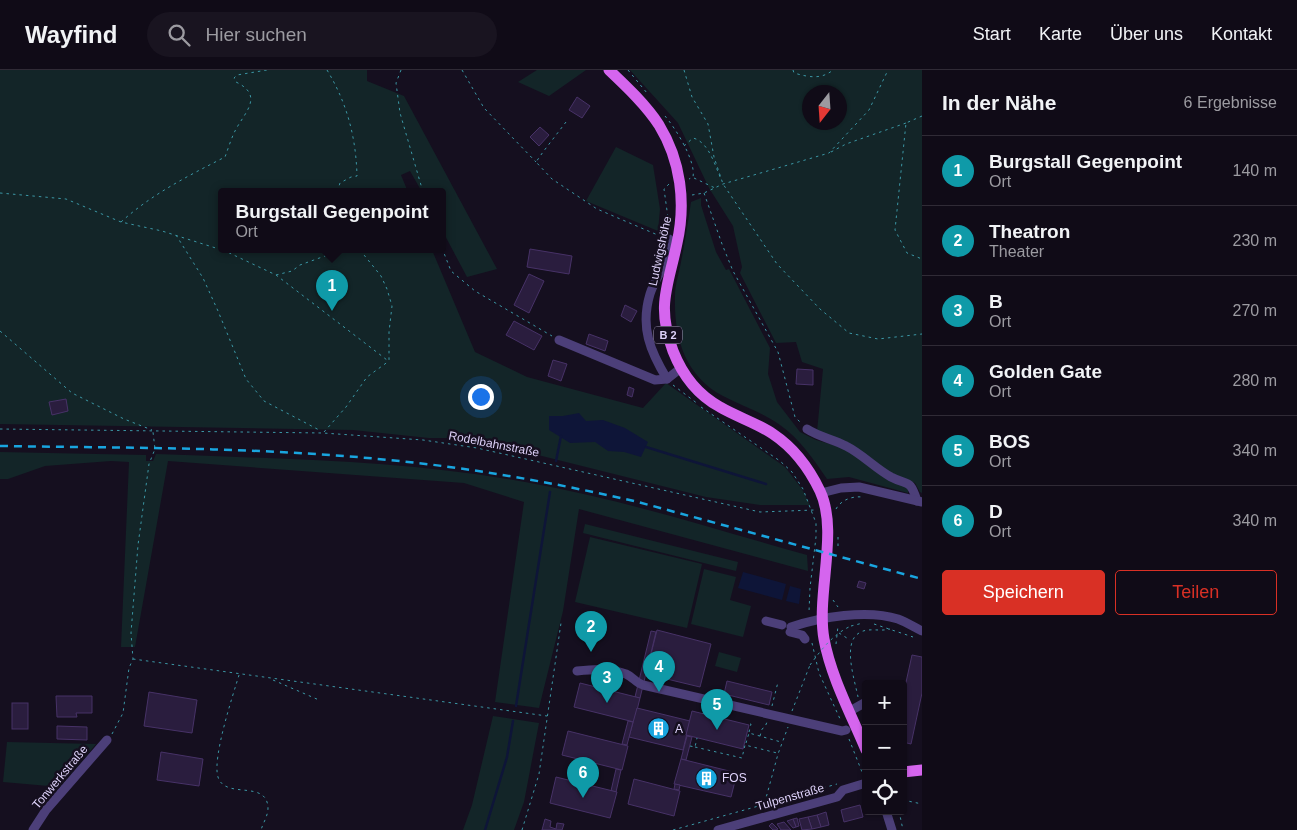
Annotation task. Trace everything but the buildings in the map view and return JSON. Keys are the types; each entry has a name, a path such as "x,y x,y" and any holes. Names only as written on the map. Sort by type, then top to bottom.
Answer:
{"main road":[{"name":"Ludwigshöhe","path":"609,70 659,124 677,167 682,196 681,219 678,242 665,290 663,310 667,332 681,368 691,383 711,401 773,434 787,445 801,459 821,493"},
{"name":"B 2","path":"821,493 830,510 822,620 824,639 830,661 858,706 862,728"}],"street":[{"path":"667,379 651,347 645,321 650,295 663,267 669,239"},
{"path":"559,340 655,380 667,379 681,368"},
{"path":"807,429 817,436 845,445 892,477 907,482 913,487 920,501"},
{"path":"821,493 841,488 859,488 920,501"},
{"path":"788,628 810,622 871,614 897,619 922,631"},
{"path":"766,621 788,628 802,635 805,639"},
{"path":"576,670 606,668 628,675 638,684 842,731 846,730"},
{"name":"Tonwerkstraße","path":"33,830 46,810 108,740"},
{"path":"907,776 919,770"},
{"name":"Tulpenstraße","path":"718,830 837,797 842,790 862,784"},
{"path":"887,815 892,830"}],"path":[{"path":"121,222 136,208 166,188 225,157 235,131 251,102 250,93 245,86 236,82 234,78 237,75 268,70"},
{"path":"327,70 343,102 357,151 357,176 351,177 340,184 338,188"},
{"path":"401,70 396,83 400,113 422,188"},
{"path":"462,70 484,108 552,179 597,210 669,239 664,189 668,184 672,183"},
{"path":"684,70 692,97 708,124 714,156 723,184"},
{"path":"793,70 794,73 808,77 826,75 833,70"},
{"path":"828,153 869,110 888,70"},
{"path":"682,196 704,193 723,184 828,153 846,144 922,116"},
{"path":"536,162 566,122"},
{"path":"906,122 895,230 907,254 922,260"},
{"path":"688,180 693,177 694,171 684,146 693,138 706,146 723,184 777,264 820,309 849,333 878,338 922,334"},
{"path":"693,177 716,188"},
{"path":"0,193 66,199 121,222 176,235 218,249"},
{"path":"704,193 733,271 778,352 795,417 807,429"},
{"path":"176,235 203,278 246,379 264,401 323,433 346,407 367,377 389,361"},
{"path":"228,253 276,275 389,361"},
{"path":"276,275 292,271 306,262 330,253"},
{"path":"362,253 380,276 387,289 392,306 389,332 389,361"},
{"path":"444,253 451,270 475,291 559,340"},
{"path":"0,332 72,393 124,419 153,430 155,449 149,464 138,545 131,633 132,659 123,713 116,729 108,740"},
{"path":"667,379 706,410 780,461 792,472 802,489 816,523 810,588 810,622"},
{"name":"Rodelbahnstraße","path":"0,429 323,433 423,440 477,448 760,512 830,510"},
{"path":"830,510 855,496 864,497"},
{"path":"837,531 838,548"},
{"path":"833,600 839,608 835,648"},
{"path":"522,830 539,774 561,623"},
{"path":"763,817 763,804 778,754 803,680 810,665 829,642 844,629 866,623"},
{"path":"874,624 914,637"},
{"path":"858,706 850,656 852,640 858,633 869,629 883,631 890,629"},
{"path":"838,633 852,640"},
{"path":"132,659 547,716"},
{"path":"239,675 225,723 217,765 217,776 221,784 238,790 250,790 259,793 266,799 268,807 261,830"},
{"path":"272,679 319,700"},
{"path":"760,736 770,714 778,682"},
{"path":"746,743 751,724 749,724"},
{"path":"748,733 782,742"},
{"path":"694,747 697,738"},
{"path":"690,746 742,758 745,746 778,754"},
{"path":"673,830 838,783"},
{"path":"907,801 922,804"},
{"path":"899,815 903,830"},
{"path":"707,820 709,825"}],"shaded area":[{"path":"0,70 367,70 367,81 404,96 497,269 467,277 446,238 446,188 420,188 410,171 401,175 406,188 218,188 218,253 433,253 475,352 527,377 643,408 666,383 785,467 802,489 810,505 760,505 706,497 526,452 452,438 429,438 353,430 0,424"},
{"path":"537,70 586,70 549,96 518,82"},
{"path":"630,70 922,70 922,493 915,483 893,475 817,432 823,369 802,362 796,342 776,343 740,273 742,267 733,226 709,188 678,123"},
{"path":"616,147 653,165 660,209 658,231 586,201"},
{"path":"701,198 701,205 716,252 726,270 729,269 770,348 768,374 777,402 800,432 816,440 844,448 908,488 908,493 849,477 827,479 806,450 780,425 766,416 723,396 699,377 690,366 679,340 675,311 675,292 691,202"},
{"path":"0,452 146,455 146,461 153,461 156,454 295,459 434,469 479,475 525,482 596,497 807,555 808,571 579,509 563,611 539,708 495,702 524,502 464,483 168,461 135,647 121,647 129,462 111,461 45,466 8,479 0,479"},
{"path":"585,524 738,562 736,571 583,533"},
{"path":"590,537 702,564 687,628 575,602"},
{"path":"704,569 736,577 730,600 751,606 743,637 691,624"},
{"path":"719,652 741,658 737,672 715,666"},
{"path":"493,716 539,723 524,802 514,830 463,830 472,805"},
{"path":"7,742 96,744 60,787 3,782"}],"water":[{"path":"579,413 586,421 603,420 625,428 648,442 641,457 624,452 608,451 595,442 570,443 549,430 549,416"},
{"path":"743,572 786,584 782,600 738,588"},
{"path":"790,586 801,589 799,604 786,601"}],"waterway":[{"path":"556,461 561,436"},
{"path":"646,447 766,484"},
{"path":"516,706 550,492"},
{"path":"485,830 507,757 513,721"}],"railway":[{"path":"0,446 194,449 292,453 452,467 545,482 638,502 922,579"}],"place":[{"name":"Burgstall Gegenpoint","path":"332,311"},
{"name":"Theatron","path":"591,652"},
{"name":"Golden Gate","path":"659,692"},
{"name":"B","path":"607,703"},
{"name":"A","path":"659,729"},
{"name":"BOS","path":"717,730"},
{"name":"FOS","path":"706,778"},
{"name":"D","path":"583,798"}]}
